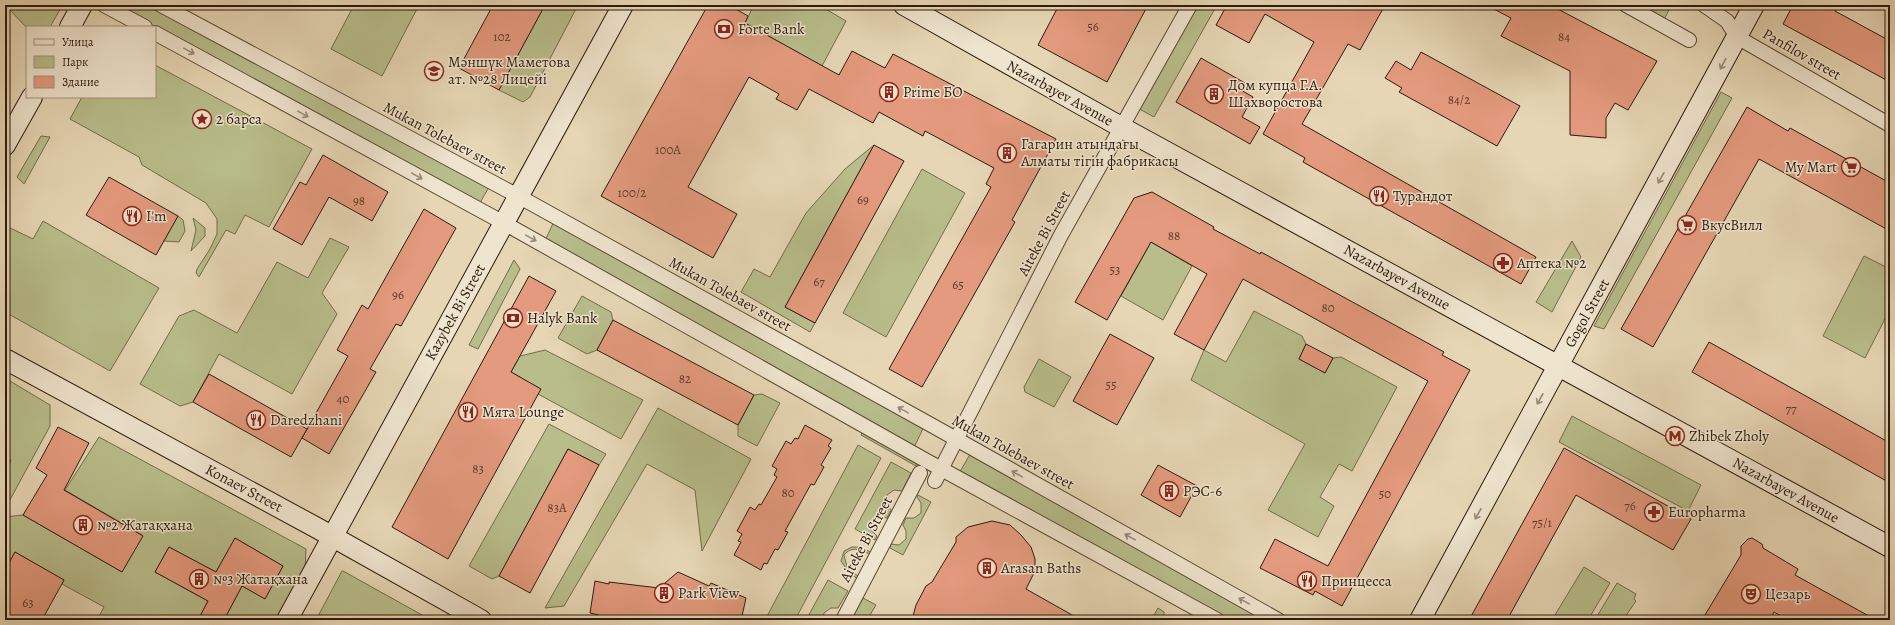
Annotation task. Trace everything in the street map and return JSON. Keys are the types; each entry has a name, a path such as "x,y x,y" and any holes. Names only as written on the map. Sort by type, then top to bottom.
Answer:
{"main road":[{"path":"71,26 82,5"},
{"name":"Kazybek Bi Street","path":"287,620 623,5"},
{"name":"Nazarbayev Avenue","path":"904,5 1122,127 1890,547"},
{"name":"Gogol Street","path":"1420,620 1559,365 1745,42 1754,5"},
{"path":"5,145 31,98"},
{"name":"Konaev Street","path":"5,359 481,620"}],"street":[{"path":"104,5 143,26"},
{"name":"Mukan Tolebaev street","path":"162,5 518,196 1278,620"},
{"name":"Aiteke Bi Street","path":"938,475 955,439 1061,235 1190,5"},
{"path":"1626,5 1689,40"},
{"name":"Panfilov street","path":"1704,5 1727,21 1745,42 1890,125"},
{"path":"156,34 504,223 938,475 1217,620"},
{"name":"Aiteke Bi Street","path":"843,620 920,473"}],"green space":[{"path":"11,5 62,5 51,26 26,27 9,9"},
{"path":"134,5 161,5 492,182 477,208 156,33 156,26 143,26 127,17"},
{"path":"354,5 419,5 382,76 331,49"},
{"path":"545,5 578,5 530,97 523,102 499,90"},
{"path":"754,5 819,5 846,21 822,66 745,23"},
{"path":"1190,5 1217,5 1154,117 1134,106"},
{"path":"1614,5 1660,5 1669,10 1659,29"},
{"path":"156,66 312,149 269,227 245,215 235,234 226,230 199,277 196,273 197,269 210,249 217,234 217,219 206,203 142,165 139,157 70,119 81,98 156,98"},
{"path":"1721,92 1732,98 1604,329 1594,326"},
{"path":"41,136 50,137 24,184 17,177"},
{"path":"874,145 785,307 815,323 810,332 741,292 754,269 770,277 806,213 845,169"},
{"path":"922,169 965,193 886,337 843,313"},
{"path":"178,216 183,220 185,231 179,242 164,241"},
{"path":"556,217 926,422 912,452 543,245"},
{"path":"193,218 205,228 205,236 191,251 196,230"},
{"path":"43,221 159,288 110,371 5,312 5,228 6,226 33,239"},
{"path":"330,238 349,247 322,293 337,314 292,394 219,354 193,402 180,406 140,384 179,316 194,310 237,333 277,262 308,278"},
{"path":"1572,241 1581,257 1552,312 1536,302"},
{"path":"1151,242 1192,266 1163,320 1121,296"},
{"path":"1864,256 1890,269 1890,309 1865,358 1823,336"},
{"path":"514,260 520,269 478,349 469,345"},
{"path":"582,296 611,312 613,320 597,350 587,354 558,338"},
{"path":"1254,311 1302,336 1306,344 1299,359 1325,373 1333,358 1341,357 1397,387 1352,471 1339,464 1320,497 1334,506 1318,537 1268,510 1305,444 1191,380 1204,350 1226,362"},
{"path":"545,350 643,400 621,439 538,394 540,389 511,372 520,356"},
{"path":"1039,359 1071,377 1054,407 1025,392 1024,387"},
{"path":"5,378 50,405 50,426 5,509 5,472 11,460 5,456"},
{"path":"762,394 780,403 757,446 738,436 738,425 754,395"},
{"path":"658,408 751,459 702,551 695,490 647,464 564,606 545,608"},
{"path":"1572,416 1701,485 1688,511 1559,442"},
{"path":"549,424 606,454 599,465 568,449 499,576 492,579 469,566"},
{"path":"863,432 918,463 916,466 861,435"},
{"path":"99,437 306,549 305,571 278,620 224,620 242,586 265,598 283,566 235,538 216,572 169,547 155,572 208,601 198,620 97,620 104,607 62,584 64,580 15,552 5,570 5,517 23,515 122,572 142,535 65,490"},
{"path":"858,445 881,458 795,620 765,620"},
{"path":"973,449 1278,620 1217,620 957,477"},
{"path":"891,462 911,473 902,491 894,490 887,495 886,504 891,510 887,518 879,517 872,522 872,531 877,536 875,540 855,529"},
{"path":"918,495 931,502 903,555 890,548 891,544 899,545 906,539 906,531 903,525 906,518 914,518 921,513 921,503 917,497"},
{"path":"852,547 861,547 872,553 871,555 861,550 854,549 850,550 844,555 847,567 859,577 858,579 849,573 841,561 844,551"},
{"path":"1584,567 1610,583 1588,620 1564,620 1555,615"},
{"path":"343,571 431,620 316,620"},
{"path":"828,580 848,591 838,608 831,608 824,613 823,620 806,620"},
{"path":"1617,583 1636,594 1634,599 1636,601 1623,620 1600,620 1596,618"},
{"path":"863,598 876,605 867,620 856,620 853,616"},
{"path":"1158,608 1164,612 1164,620 1151,620"}],"building":[{"path":"493,5 545,5 499,90 459,68"},
{"path":"708,5 729,5 748,16 745,23 839,75 852,51 885,68 893,54 1056,139 1012,220 1015,222 922,387 889,369 991,187 986,184 994,168 925,131 923,136 879,112 873,123 809,89 797,110 776,99 779,94 749,77 688,187 737,214 713,258 601,196"},
{"path":"1059,5 1148,5 1107,82 1038,45"},
{"path":"1227,5 1385,5 1360,50 1348,44 1302,124 1536,257 1521,284 1303,162 1305,158 1263,134 1314,42 1265,14 1249,43 1216,25"},
{"path":"1486,5 1550,5 1657,61 1628,110 1615,103 1606,118 1606,138 1570,135 1570,71 1501,36 1511,18"},
{"path":"1793,5 1838,5 1835,11 1890,41 1890,82 1783,24"},
{"path":"1421,52 1520,106 1497,146 1399,92 1402,88 1385,78 1396,61 1411,70"},
{"name":"Дом купца Г.А. Шахворостова","path":"1201,58 1245,83 1241,90 1253,97 1242,117 1260,127 1250,144 1176,102"},
{"path":"1747,107 1788,131 1790,128 1890,183 1890,231 1759,159 1653,347 1621,329"},
{"path":"874,145 904,161 815,323 785,307"},
{"path":"323,155 388,192 372,221 329,197 302,245 273,229 300,182 306,185"},
{"name":"I'm","path":"109,177 178,216 156,255 86,215"},
{"path":"1152,192 1214,227 1213,229 1260,254 1261,252 1444,352 1442,355 1470,370 1342,606 1315,591 1313,595 1260,568 1275,539 1328,566 1428,381 1243,279 1204,350 1174,334 1207,274 1151,242 1107,320 1075,302 1134,198"},
{"path":"424,209 456,228 401,326 396,324 370,369 376,372 329,454 302,438 348,356 337,350 362,305 368,309"},
{"path":"529,276 556,291 511,372 541,389 448,559 392,527"},
{"path":"613,320 754,395 738,425 597,350"},
{"path":"1110,334 1154,358 1117,425 1073,401"},
{"path":"1709,342 1890,443 1890,483 1692,372"},
{"path":"1306,344 1333,358 1325,373 1299,359"},
{"path":"209,374 307,429 291,457 193,402"},
{"path":"805,425 832,440 828,446 831,448 821,465 824,467 814,485 811,484 785,531 788,532 778,550 775,549 767,564 764,563 761,570 734,555 741,542 738,541 742,534 737,531 750,507 755,510 759,504 761,505 777,477 774,475 777,469 772,466 786,441 791,444 795,438 798,439"},
{"name":"№2 Жатақхана","path":"58,427 89,443 64,490 143,536 122,572 23,515 47,475 36,468"},
{"path":"1564,448 1691,519 1673,550 1576,495 1507,620 1469,620"},
{"path":"568,449 599,465 530,593 499,576"},
{"name":"РЭС-6","path":"1158,465 1197,486 1180,517 1141,495"},
{"name":"Arasan Baths","path":"992,521 1010,525 1031,547 1035,559 1035,571 1026,589 1081,620 912,620 916,605 926,586 932,582 956,542 956,537 968,527"},
{"path":"235,538 283,566 265,599 242,586 224,620 198,620 208,601 155,572 169,547 216,572"},
{"name":"Цезарь","path":"1752,538 1762,544 1763,548 1798,569 1795,575 1876,620 1788,620 1774,612 1770,620 1702,620 1741,555 1741,546 1748,539"},
{"path":"15,552 64,580 42,620 5,620 5,570"},
{"name":"Park View","path":"678,572 709,586 711,583 746,598 742,616 740,616 739,620 598,620 599,615 590,613 595,581 609,584 609,582 659,588"}],"place":[{"name":"Forte Bank","path":"724,29"},
{"name":"Мәншүк Маметова ат. №28 Лицейі","path":"434,71"},
{"name":"Prime БО","path":"889,92"},
{"name":"Дом купца Г.А. Шахворостова","path":"1214,94"},
{"name":"2 барса","path":"202,119"},
{"name":"Гагарин атындағы Алматы тігін фабрикасы","path":"1007,153"},
{"name":"My Mart","path":"1851,167"},
{"name":"Турандот","path":"1379,196"},
{"name":"I'm","path":"132,216"},
{"name":"ВкусВилл","path":"1687,225"},
{"name":"Аптека №2","path":"1503,263"},
{"name":"Halyk Bank","path":"513,318"},
{"name":"Мята Lounge","path":"468,412"},
{"name":"Daredzhani","path":"256,420"},
{"name":"Zhibek Zholy","path":"1675,436"},
{"name":"РЭС-6","path":"1169,491"},
{"name":"Europharma","path":"1654,512"},
{"name":"№2 Жатақхана","path":"83,525"},
{"name":"Arasan Baths","path":"987,568"},
{"name":"№3 Жатақхана","path":"199,579"},
{"name":"Принцесса","path":"1307,581"},
{"name":"Park View","path":"664,593"},
{"name":"Цезарь","path":"1751,594"}]}
